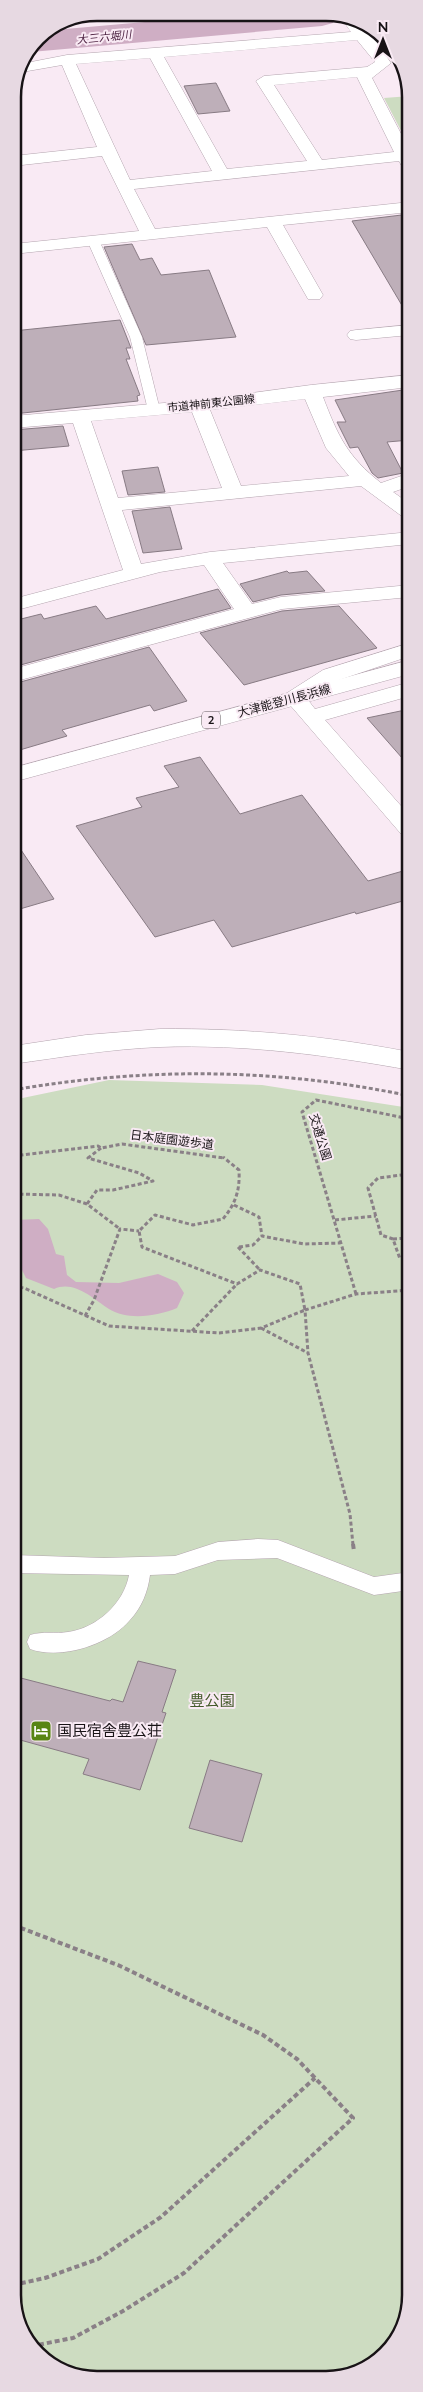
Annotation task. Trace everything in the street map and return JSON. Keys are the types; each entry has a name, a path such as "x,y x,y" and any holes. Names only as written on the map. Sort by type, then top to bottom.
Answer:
{"street":[{"path":"356,28 383,63 364,78 402,154"},
{"path":"27,67 67,60 362,35"},
{"path":"155,53 222,175"},
{"path":"67,60 107,151 149,234"},
{"path":"317,165 264,81 348,72 371,72"},
{"path":"21,160 107,151"},
{"path":"125,185 317,165 402,162"},
{"path":"21,248 402,208"},
{"path":"273,222 314,295"},
{"path":"356,335 402,331"},
{"name":"市道神前東公園線","path":"21,421 199,406 311,391 402,382"},
{"path":"311,391 328,433 341,455 372,485 402,507"},
{"path":"199,406 233,492"},
{"path":"80,416 134,573"},
{"path":"112,505 233,492 372,485 402,480"},
{"path":"21,597 134,573 158,566 210,558 402,539"},
{"path":"210,558 247,613"},
{"path":"21,674 281,603 402,592"},
{"path":"402,652 331,675 294,698 402,821"},
{"name":"大津能登川長浜線","path":"21,773 402,669"},
{"path":"310,717 402,690"},
{"path":"21,1054 81,1044 170,1038 276,1041 352,1049 402,1059"}],"lane":[{"path":"93,240 136,337 154,410"},
{"path":"21,1564 141,1566 174,1564 218,1551 238,1548 278,1549 374,1586 402,1582"},
{"path":"38,1642 69,1642 98,1632 122,1614 137,1591 141,1566"}],"path":[{"path":"21,1089 99,1077 171,1072 243,1074 324,1081 402,1094"},
{"name":"交通公園","path":"356,1294 302,1112 316,1100 402,1117"},
{"name":"日本庭園遊歩道","path":"21,1155 98,1146 101,1148 122,1144 223,1157 238,1170 240,1189 234,1205"},
{"path":"88,1204 97,1190 113,1190 153,1181 139,1173 88,1158 101,1148"},
{"path":"402,1175 378,1178 368,1188 382,1235 393,1239 402,1238"},
{"path":"21,1194 59,1195 88,1204 120,1229 139,1231"},
{"path":"139,1231 155,1215 193,1225 224,1219 234,1205 259,1218 262,1236"},
{"path":"335,1220 376,1216"},
{"path":"85,1316 94,1300 120,1229"},
{"path":"139,1231 142,1247 237,1284"},
{"path":"262,1236 304,1244 341,1243"},
{"path":"262,1236 253,1245 238,1247 260,1270 300,1284 305,1310 308,1353 350,1514 357,1579"},
{"path":"393,1239 400,1259 402,1259"},
{"path":"192,1331 237,1284 260,1270"},
{"path":"21,1287 109,1326 219,1333 261,1328 305,1310 356,1294 402,1291"},
{"path":"261,1328 308,1353"},
{"path":"21,1928 51,1937 111,1962 192,1999 277,2043 316,2078 353,2118 184,2273 124,2311 73,2338 41,2344"},
{"path":"21,2283 46,2278 98,2259 161,2217 316,2078"}],"green space":[{"path":"402,97 402,133 384,98"},
{"name":"豊公園","path":"109,1080 262,1085 402,1107 402,2295 398,2319 392,2333 372,2355 350,2367 326,2371 97,2371 83,2369 68,2365 51,2355 34,2337 24,2314 21,2295 21,1098"}],"shaded area":[{"path":"39,1219 48,1229 56,1254 64,1256 67,1275 76,1282 119,1283 158,1274 177,1282 184,1293 177,1308 152,1315 125,1315 109,1309 76,1288 61,1287 54,1289 26,1278 21,1268 21,1220"}],"building":[{"path":"216,83 230,111 198,114 184,86"},
{"path":"402,215 402,305 352,221"},
{"path":"132,244 140,260 152,258 161,275 209,270 236,337 146,345 104,247"},
{"path":"120,320 131,348 126,348 130,359 126,359 140,395 137,396 138,401 21,413 21,330"},
{"path":"402,390 402,441 387,442 402,473 378,478 372,473 358,447 350,448 337,422 346,422 335,400"},
{"path":"63,426 69,446 21,450 21,429"},
{"path":"158,467 165,492 128,495 122,471"},
{"path":"170,507 182,549 143,553 132,511"},
{"path":"287,571 289,573 307,571 325,591 281,595 253,602 240,584"},
{"path":"218,589 231,608 21,665 21,619 41,614 44,619 96,606 106,619"},
{"path":"339,606 377,648 244,685 200,633 282,611"},
{"path":"149,647 187,701 154,711 150,705 62,730 67,736 21,750 21,682"},
{"path":"402,711 402,758 367,718"},
{"path":"200,757 240,814 302,795 368,881 402,871 402,901 356,914 355,912 232,947 214,920 155,937 76,826 142,807 136,798 179,787 164,766"},
{"path":"21,850 54,899 21,909"},
{"path":"138,1661 176,1670 162,1712 166,1713 140,1790 83,1774 89,1759 21,1740 21,1678 110,1701 112,1699 123,1702"},
{"path":"210,1760 262,1774 242,1842 189,1828"}],"waterway":[{"name":"大三六堀川","path":"47,41 266,21"}],"place":[{"name":"国民宿舎豊公荘","path":"41,1731"}]}
